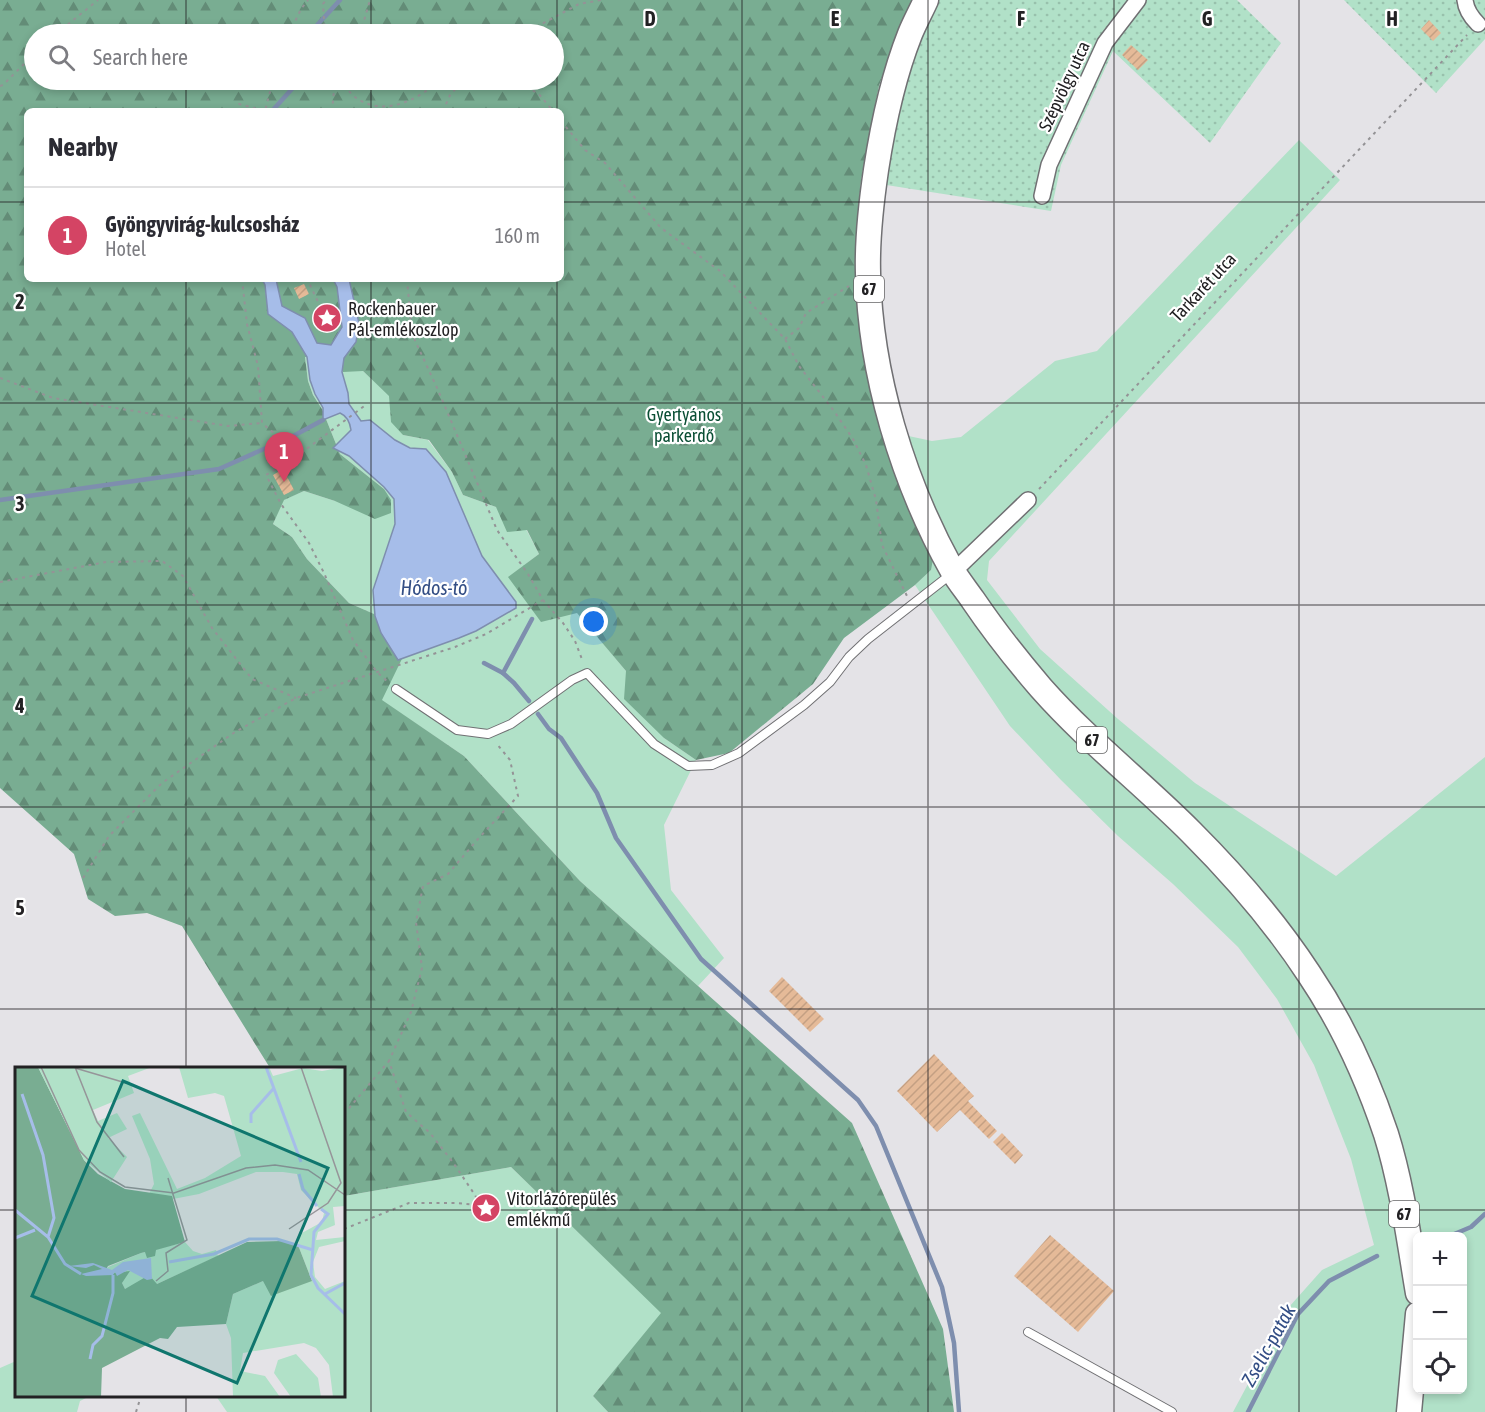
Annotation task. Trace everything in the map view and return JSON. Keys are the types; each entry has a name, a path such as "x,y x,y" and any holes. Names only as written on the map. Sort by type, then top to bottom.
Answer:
{"main road":[{"name":"67","path":"926,0 910,34 892,89 880,142 870,209 868,274 874,340 880,379 909,478 953,572 995,633 1043,690 1097,745 1190,831 1226,869 1279,931 1332,1010 1350,1046 1386,1136 1399,1188 1417,1286"},
{"path":"1409,1412 1416,1340"}],"street":[{"name":"Szépvölgy utca","path":"1042,196 1049,165 1105,43 1138,0"},
{"path":"1465,0 1470,17 1478,24"},
{"path":"953,572 1028,500"}],"lane":[{"path":"396,689 457,730 488,734 511,724 572,680 587,673 654,744 688,766 712,765 739,753 804,705 830,682 849,657 867,639 953,572"},
{"path":"1028,1332 1172,1412"}],"path":[{"path":"68,24 98,0"},
{"path":"294,24 308,0"},
{"path":"324,24 323,4 326,0"},
{"path":"363,24 370,0"},
{"path":"542,24 579,4 601,0"},
{"name":"Tarkarét utca","path":"1028,500 1478,24"},
{"path":"0,86 24,63"},
{"path":"266,108 270,90"},
{"path":"332,108 334,90"},
{"path":"348,90 355,97 371,105 383,107 401,104 429,90"},
{"path":"444,108 455,90"},
{"path":"531,90 538,93 550,108"},
{"path":"237,108 239,104 254,108"},
{"path":"564,125 585,150 605,163 661,228 720,271 786,339 799,366 853,439 866,465 876,500 882,545 911,604"},
{"path":"786,339 799,328 806,313 868,274"},
{"path":"242,282 247,324 258,366 262,423 276,435 289,462"},
{"path":"308,282 320,306"},
{"path":"407,282 412,334 497,530 543,600 575,641 587,673"},
{"path":"0,378 53,398 228,426 262,423"},
{"path":"367,404 289,462 266,475 281,504 309,543 352,640 377,672 396,689"},
{"path":"0,582 106,562 162,561 183,576 212,628 252,679 296,698"},
{"path":"83,878 109,836 162,783 235,732 296,698 455,647 486,634 543,600"},
{"path":"345,1113 389,1061 411,1012 422,968 416,922 423,886 448,874 518,796 510,760 488,734"},
{"path":"345,1229 409,1203 480,1205 458,1170 430,1133 406,1112 389,1061"},
{"path":"136,1412 140,1397"}],"green space":[{"name":"Gyertyános parkerdő","path":"0,0 912,0 898,31 879,86 868,140 857,224 857,278 899,481 933,559 931,570 915,585 844,638 813,684 729,753 696,760 664,738 624,699 626,671 577,613 541,622 508,577 539,554 527,530 507,532 496,507 463,495 452,472 429,440 403,435 391,422 389,396 363,371 343,372 336,356 305,357 308,381 340,454 384,489 391,500 391,513 375,519 335,501 304,491 284,500 273,524 292,537 307,559 349,603 415,632 382,700 464,756 580,881 852,1123 943,1329 954,1412 608,1412 593,1396 661,1313 511,1167 345,1196 345,1067 269,1067 182,926 147,913 115,916 88,899 74,854 0,788"},
{"path":"912,0 1237,0 1281,43 1210,143 1113,51 1061,165 1051,211 861,181 879,86 898,31"},
{"path":"1344,0 1485,0 1485,39 1436,93"},
{"path":"1299,140 1340,180 989,561 987,580 1040,649 1118,719 1195,783 1336,876 1485,757 1485,1412 1233,1412 1289,1307 1322,1270 1374,1245 1351,1159 1314,1065 1277,999 1238,947 1173,884 1118,836 1010,726 915,585 931,570 899,481 885,431 932,441 961,437 1055,361 1097,351"},
{"path":"336,356 363,371 390,396 403,435 428,440 452,472 463,495 496,507 526,529 539,554 509,577 541,621 577,612 626,671 664,738 696,760 664,825 671,890 724,958 698,986 580,881 464,756 381,700 414,632 349,603 307,559 292,537 273,524 283,500 304,491 335,501 384,489 340,454 322,409 313,395 308,381 305,357"},
{"path":"511,1167 662,1313 593,1396 608,1412 227,1412 217,1397 345,1397 345,1196"},
{"path":"15,1361 15,1397 88,1397 80,1401 77,1412 0,1412 0,1368"}],"water":[{"name":"Hódos-tó","path":"264,282 277,282 282,306 305,318 317,343 331,345 342,327 334,282 350,282 359,323 356,342 344,358 342,372 349,404 361,421 370,420 395,440 410,448 426,449 446,472 482,556 516,602 516,608 476,631 398,660 381,633 375,616 373,590 395,524 394,499 349,456 333,448 351,430 349,422 340,413 323,420 323,408 310,380 307,357 292,332 268,314"}],"building":[{"path":"1429,20 1441,33 1433,41 1421,29"},
{"path":"1131,45 1148,60 1138,70 1122,55"},
{"path":"304,284 309,294 299,299 294,288"},
{"path":"283,469 294,490 284,495 273,475"},
{"path":"782,977 824,1019 810,1032 769,991"},
{"path":"934,1054 974,1096 968,1101 997,1131 989,1139 960,1110 937,1132 897,1091"},
{"path":"1002,1133 1023,1155 1015,1164 993,1142"},
{"path":"1050,1235 1114,1291 1078,1332 1014,1276"}],"waterway":[{"path":"318,24 340,0"},
{"path":"275,108 291,90"},
{"path":"0,500 219,469 323,420"},
{"path":"503,673 532,619"},
{"path":"484,663 503,673 529,701"},
{"path":"538,714 549,729 561,738 597,793 616,838 701,959 858,1100 876,1126 942,1287 954,1343 959,1412"},
{"name":"Zselic-patak","path":"1459,1232 1471,1227 1485,1214"},
{"name":"Zselic-patak","path":"1248,1412 1298,1314 1329,1281 1377,1256"}],"place":[{"name":"Rockenbauer Pál-emlékoszlop","path":"327,318"},
{"name":"Gyöngyvirág-kulcsosház","path":"284,482"},
{"name":"Vitorlázórepülés emlékmű","path":"486,1208"}]}
